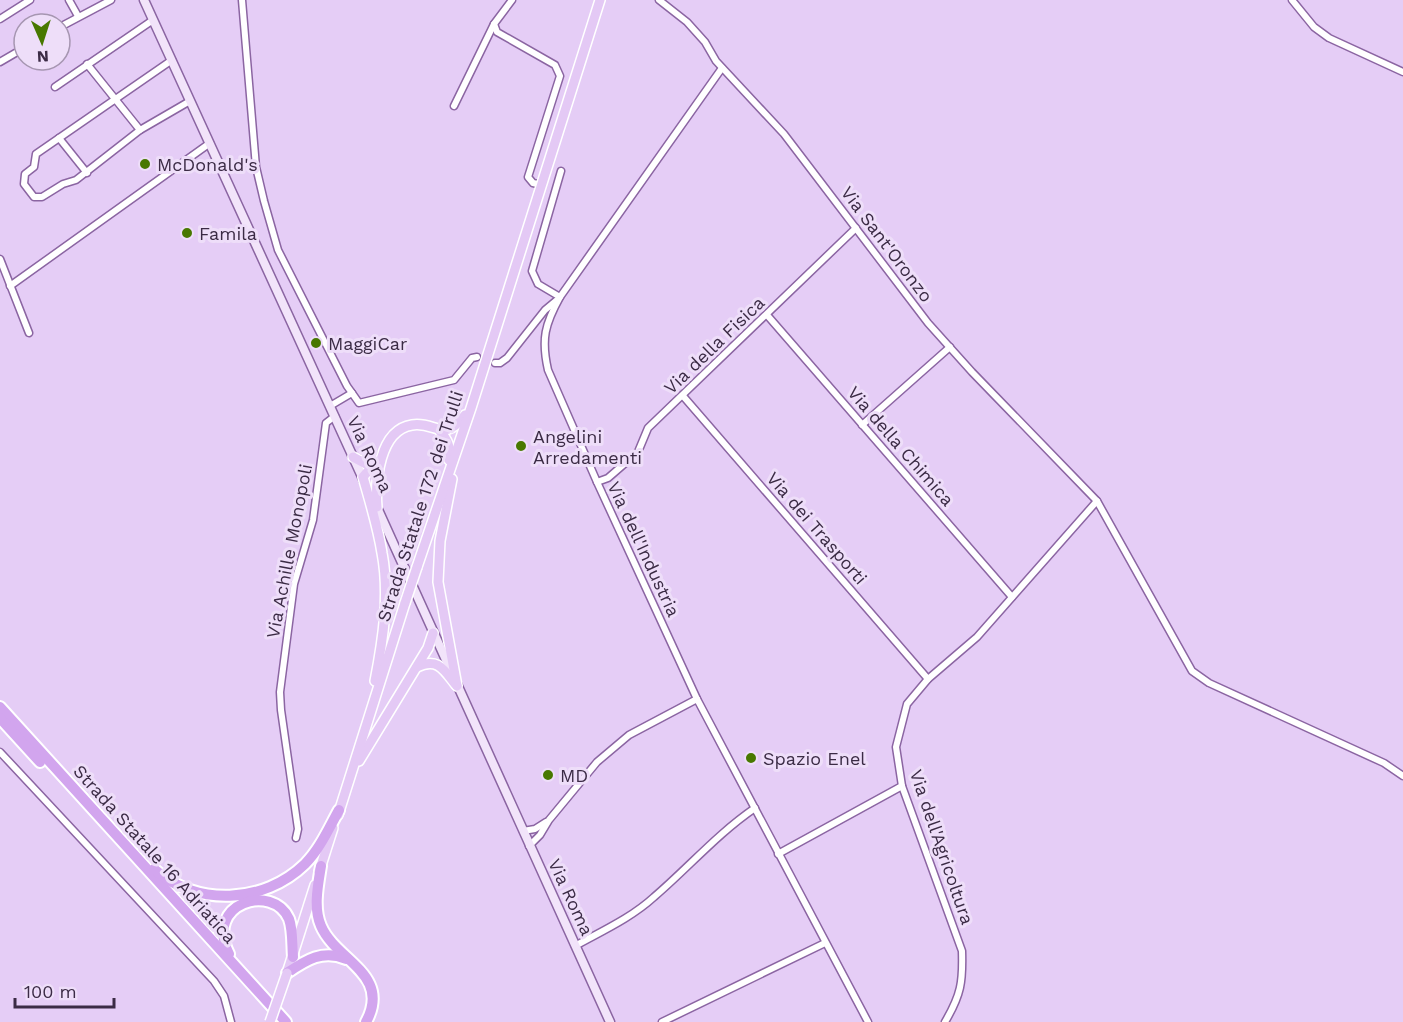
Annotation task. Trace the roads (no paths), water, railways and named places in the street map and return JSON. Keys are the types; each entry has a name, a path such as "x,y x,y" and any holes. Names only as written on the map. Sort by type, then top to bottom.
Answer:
{"highway":[{"name":"Strada Statale 16 Adriatica","path":"0,707 286,1022"},
{"name":"Strada Statale 16 Adriatica","path":"0,718 278,1022"},
{"path":"121,840 159,874 182,888 205,895 228,897 250,894 287,878 304,864 319,846 339,810"},
{"path":"321,866 316,901 320,924 330,943 361,969 369,982 372,996 371,1010 366,1022"},
{"path":"236,968 223,942 223,929 227,916 236,906 252,901 267,901 280,907 289,919 293,957"},
{"path":"287,973 306,960 324,954 337,955 352,961"}],"main road":[{"name":"Strada Statale 172 dei Trulli","path":"270,1022 293,957 405,603 471,408 600,0"},
{"path":"365,731 378,666 385,614 385,584 382,554 363,477 378,460 387,442 401,428 412,424 439,430 449,429 458,424 471,408"},
{"path":"439,430 446,437 451,448 447,478"},
{"path":"457,686 438,582 440,542 461,437"},
{"path":"353,457 366,464 378,460"},
{"path":"377,507 375,489 378,460"},
{"path":"349,779 428,648 433,633"},
{"path":"417,667 426,663 434,663 441,667 457,686"}],"street":[{"path":"0,19 30,0"},
{"path":"69,0 78,16"},
{"path":"72,20 111,0"},
{"name":"Via Roma","path":"144,0 610,1022"},
{"path":"242,0 256,167 264,201 278,250 347,387 359,403 454,380 472,358 477,357"},
{"path":"454,106 494,24 512,0"},
{"name":"Via Sant'Oronzo","path":"659,0 687,22 705,42 716,62 784,134 928,323 1097,501 1192,671 1209,683 1384,763 1403,776"},
{"path":"1292,0 1314,27 1329,38 1403,72"},
{"path":"55,87 153,20"},
{"path":"494,24 497,32 555,65 559,70 560,76 528,177 533,183 542,185"},
{"path":"172,60 36,154 34,167 26,174 24,184 34,197 42,197 87,173 140,130 190,101"},
{"path":"87,64 140,130"},
{"name":"Via dell'Industria","path":"722,68 560,297 549,317 544,334 544,353 548,370 597,482 697,699 868,1022"},
{"path":"59,138 87,173"},
{"path":"10,286 210,143"},
{"path":"495,363 500,363 507,358 545,310 560,297 538,284 532,271 561,171"},
{"name":"Via della Fisica","path":"597,482 608,478 638,452 648,428 856,228"},
{"path":"0,259 29,333"},
{"name":"Via della Chimica","path":"767,315 1012,597"},
{"path":"532,327 544,334"},
{"path":"862,425 950,347"},
{"path":"330,406 352,393"},
{"name":"Via dei Trasporti","path":"683,396 928,679"},
{"name":"Via Achille Monopoli","path":"296,838 298,829 280,710 280,692 294,584 313,520 326,423 334,416"},
{"name":"Via dell'Agricoltura","path":"945,1022 954,1007 963,980 962,951 902,786 896,747 904,714 907,704 928,679 977,637 1097,501"},
{"path":"529,846 597,762 629,735 697,699"},
{"path":"0,752 214,981 224,996 231,1022"},
{"path":"778,854 902,786"},
{"path":"575,946 632,914 653,898 730,825 754,808"},
{"path":"523,831 535,829 549,820"},
{"path":"662,1022 825,943"}],"place":[{"name":"McDonald's","path":"145,164"},
{"name":"Famila","path":"187,233"},
{"name":"MaggiCar","path":"316,343"},
{"name":"Angelini Arredamenti","path":"521,446"},
{"name":"Spazio Enel","path":"751,758"},
{"name":"MD","path":"548,775"}]}
